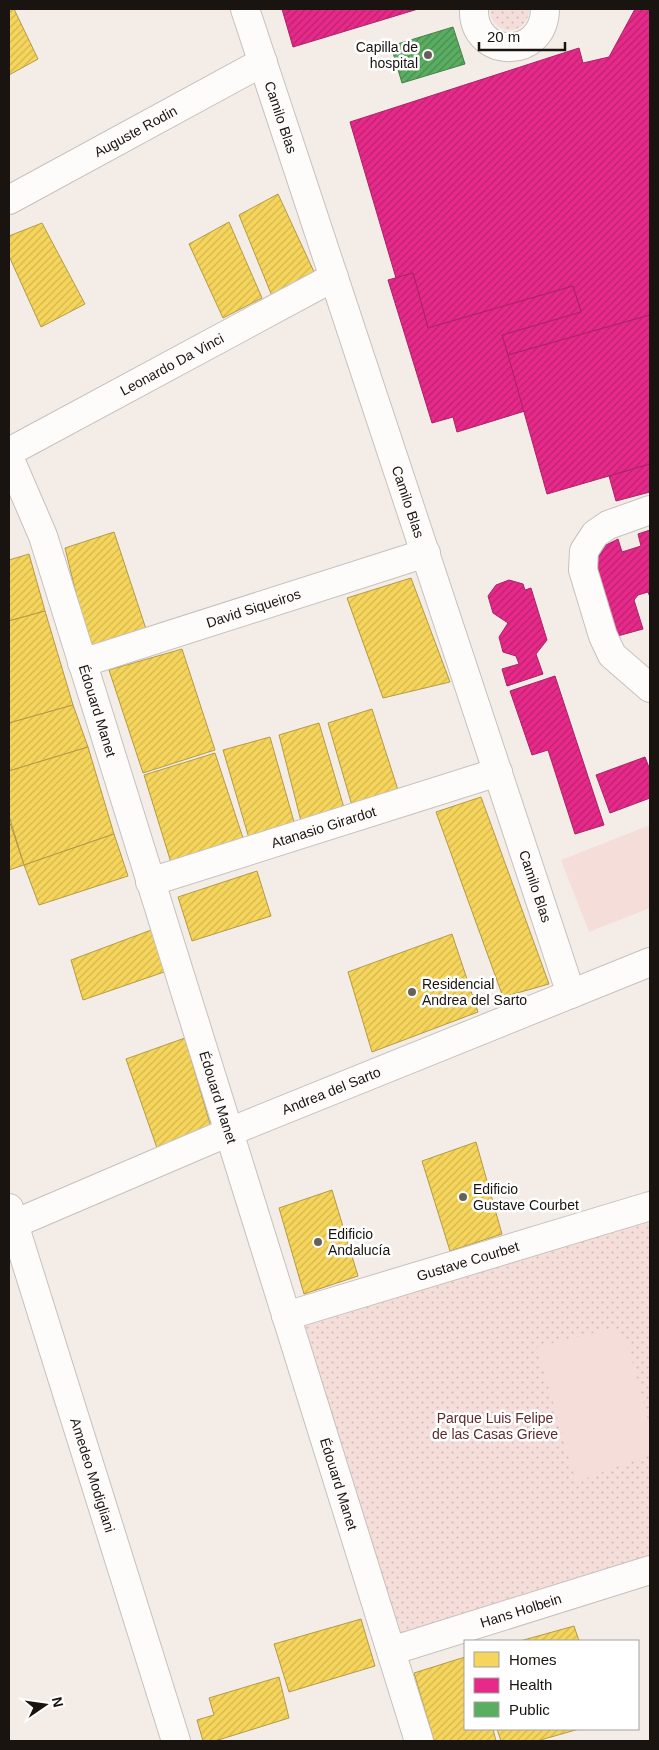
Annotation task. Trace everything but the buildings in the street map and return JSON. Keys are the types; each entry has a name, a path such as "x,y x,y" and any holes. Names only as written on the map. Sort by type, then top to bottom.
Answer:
{"street":[{"name":"Camilo Blas","path":"245,9 571,994"},
{"path":"474,9 475,22 480,32 493,44 510,48 522,46 533,39 545,19 545,9"},
{"name":"Auguste Rodin","path":"9,200 263,62"},
{"name":"Leonardo Da Vinci","path":"9,452 334,277"},
{"name":"Édouard Manet","path":"9,457 43,536 419,1741"},
{"path":"650,510 608,525 595,534 584,550 583,570 603,636 612,655 650,688"},
{"name":"David Siqueiros","path":"82,663 426,553"},
{"name":"Atanasio Girardot","path":"150,882 498,772"},
{"name":"Andrea del Sarto","path":"11,1216 229,1132 650,962"},
{"name":"Gustave Courbet","path":"286,1316 650,1206"},
{"name":"Amedeo Modigliani","path":"11,1216 176,1741"},
{"name":"Hans Holbein","path":"391,1650 650,1570"}],"green space":[{"path":"490,9 529,9 523,25 517,29 510,30 502,29 496,25"},
{"path":"650,825 650,908 589,932 561,860"},
{"name":"Parque Luis Felipe de las Casas Grieve","path":"650,1218 650,1560 399,1637 299,1323"},
{"path":"613,1328 626,1338 650,1427 650,1452 649,1455 576,1482 537,1347"}],"place":[{"name":"Capilla de hospital","path":"428,55"},
{"name":"Residencial Andrea del Sarto","path":"412,992"},
{"name":"Edificio Gustave Courbet","path":"463,1197"},
{"name":"Edificio Andalucía","path":"318,1242"}]}
